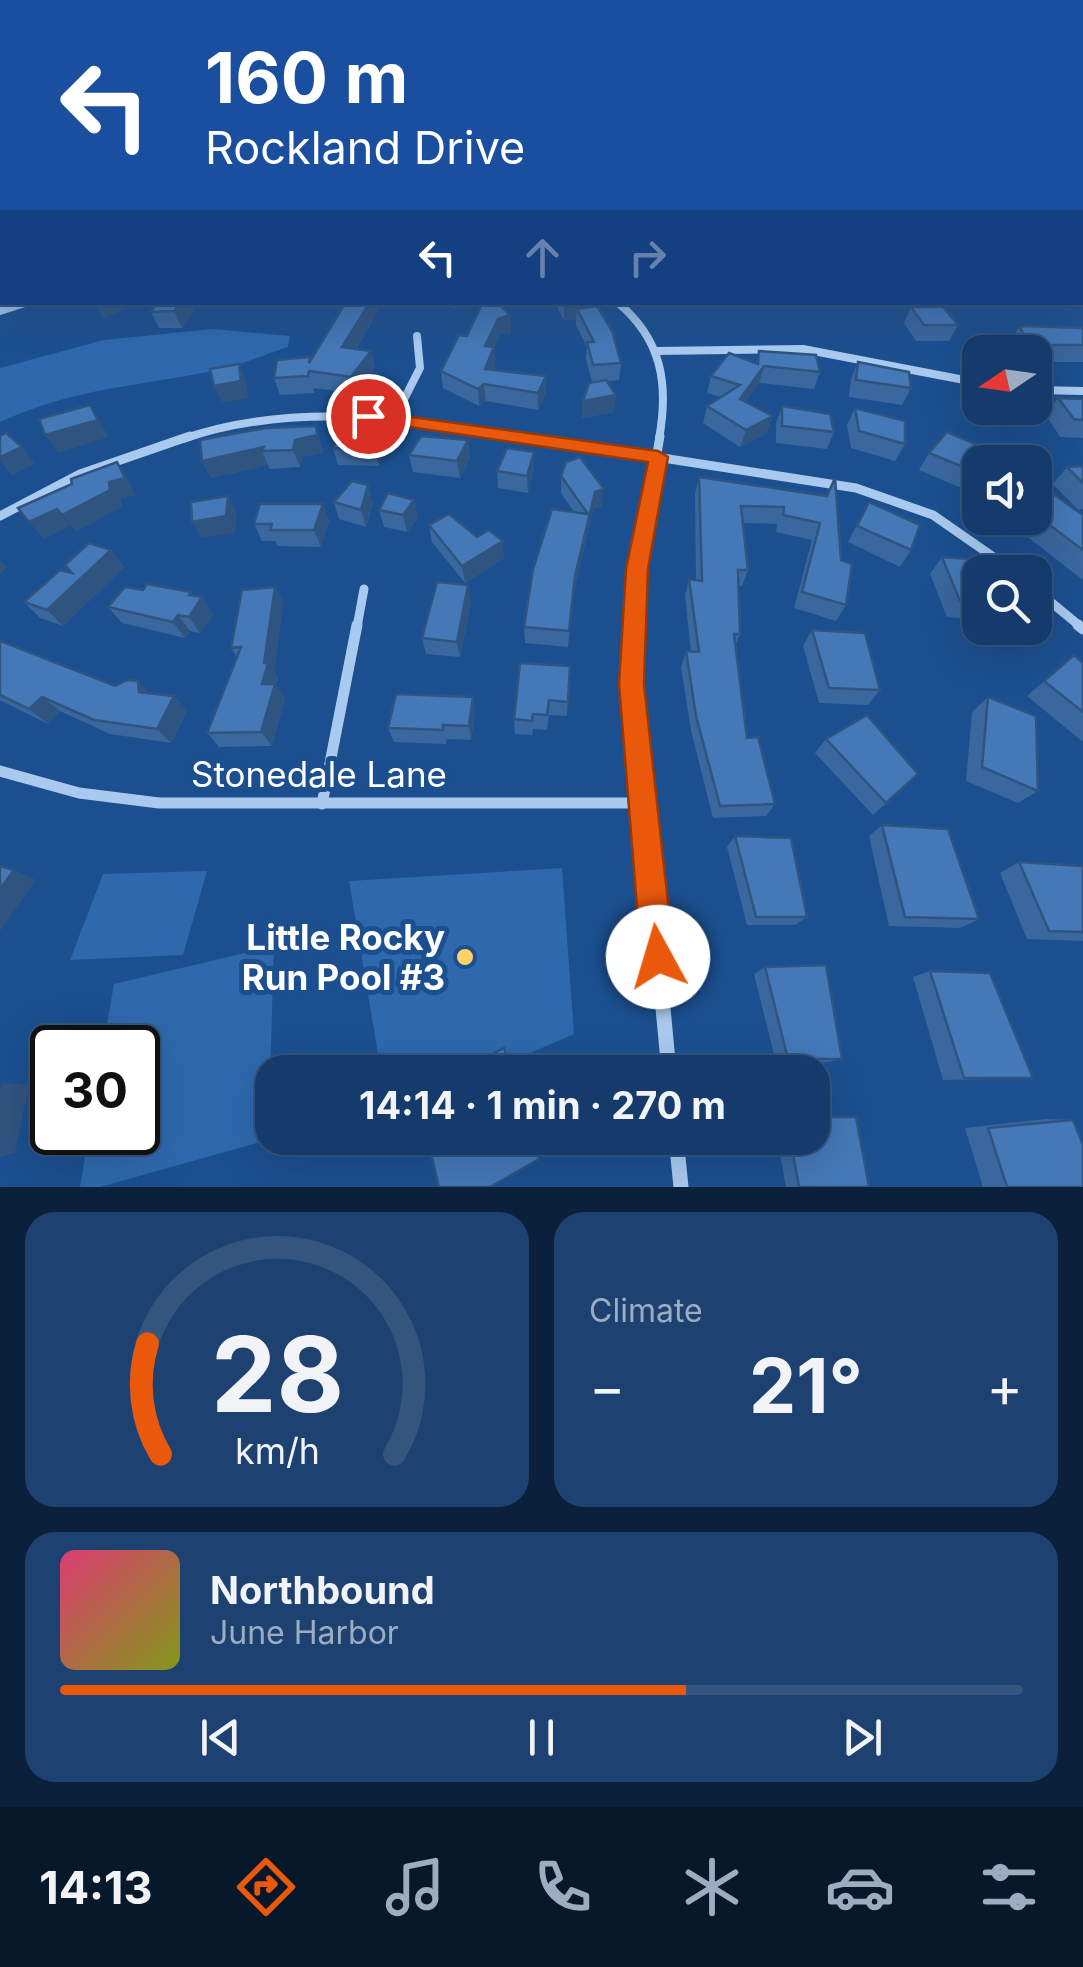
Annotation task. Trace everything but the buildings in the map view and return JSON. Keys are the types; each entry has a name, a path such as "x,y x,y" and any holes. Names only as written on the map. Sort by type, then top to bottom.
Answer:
{"street":[{"path":"635,310 655,351 667,394 632,612 632,684 668,1055"},
{"path":"395,418 422,366 425,351 417,336"},
{"path":"655,351 743,346 803,349 962,380"},
{"path":"1052,390 1083,391"},
{"path":"0,516 80,474 194,434 302,416 395,418 887,496 956,528 992,555"},
{"path":"322,804 364,588"},
{"path":"1052,603 1083,629"},
{"name":"Stonedale Lane","path":"0,772 61,791 144,804 642,803"},
{"path":"678,1155 682,1187"}],"shaded area":[{"path":"213,329 290,336 288,347 238,364 83,394 0,422 0,368 104,340"},
{"name":"Little Rocky Run Pool #3","path":"562,868 574,1034 526,1055 378,1055 349,881"},
{"path":"207,871 183,955 70,960 103,874"},
{"path":"274,946 271,1055 255,1055 255,1144 100,1187 80,1187 85,1155 160,1155 160,1025 107,1025 114,984"}],"place":[{"name":"Little Rocky Run Pool #3","path":"465,957"}],"route":[{"path":"368,416 658,457 632,612 632,684 658,957"}]}
